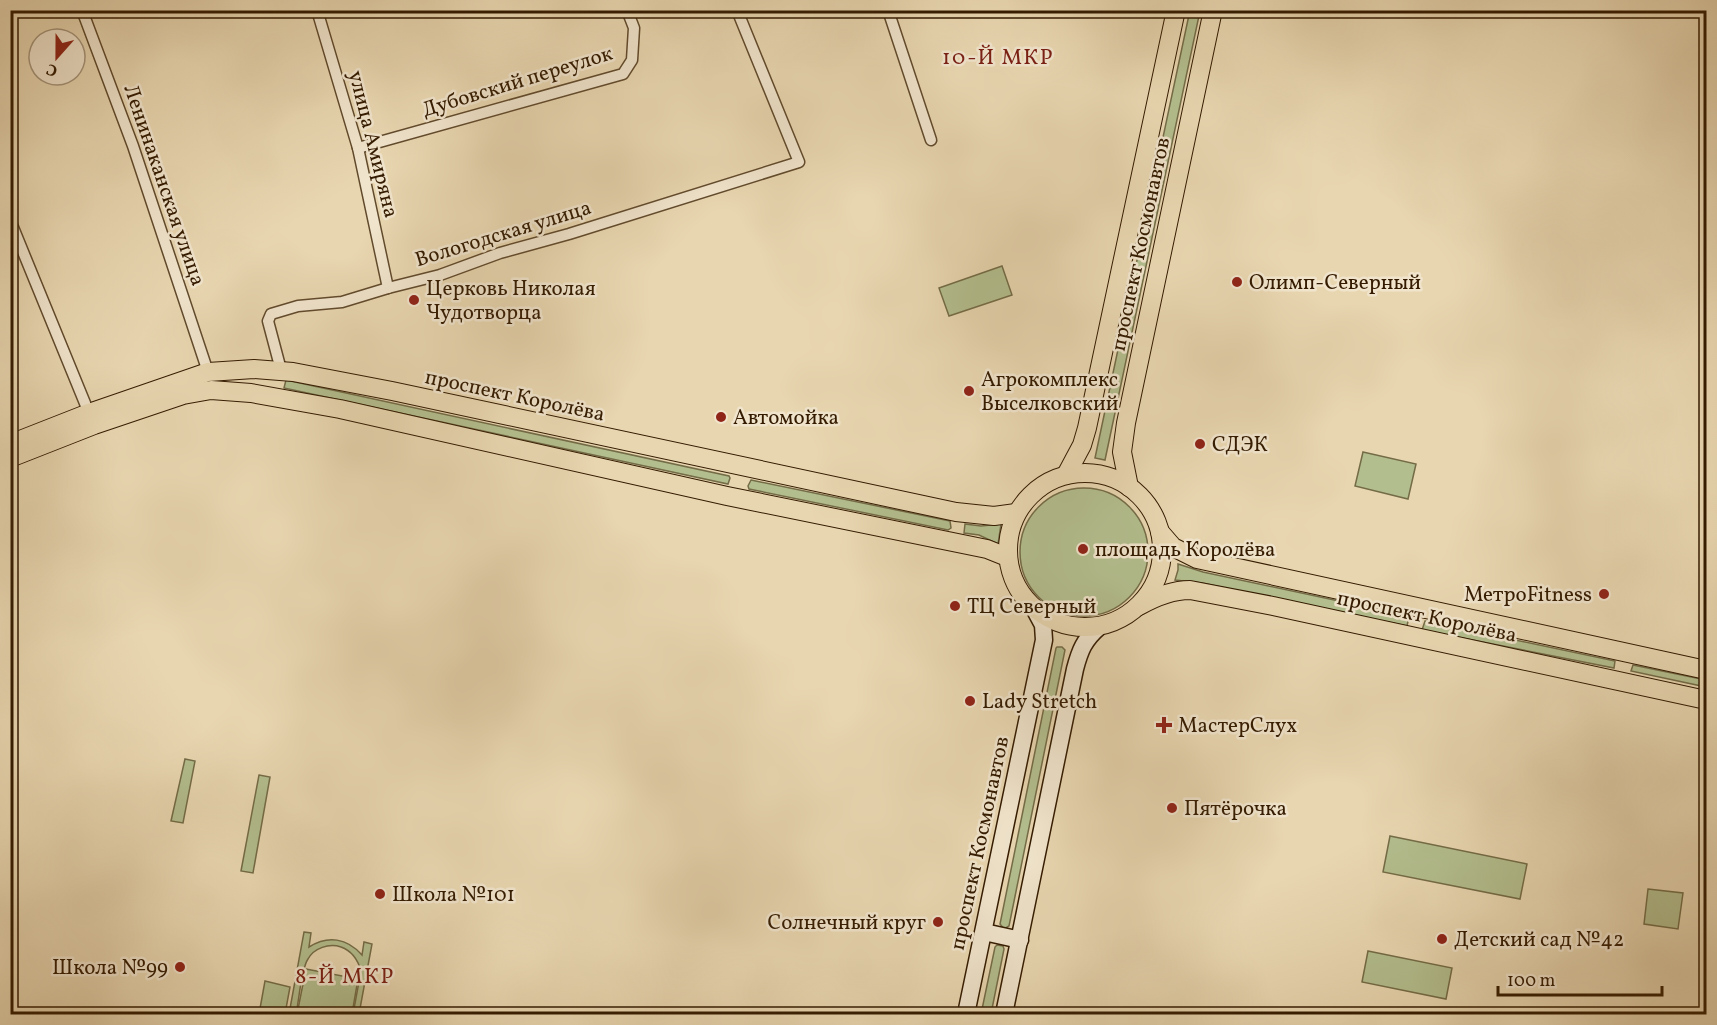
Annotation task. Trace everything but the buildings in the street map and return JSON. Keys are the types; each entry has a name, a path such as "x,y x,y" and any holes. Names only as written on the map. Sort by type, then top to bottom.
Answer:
{"main road":[{"name":"проспект Космонавтов","path":"1066,475 1082,445 1087,428 1176,10"},
{"name":"проспект Космонавтов","path":"1129,487 1122,452 1126,423 1213,10"},
{"name":"проспект Королёва","path":"10,444 89,413 208,372 281,370 392,391 956,512 994,516 1016,513"},
{"path":"279,397 275,384 281,370"},
{"path":"10,458 94,425 183,395 225,391 279,397 727,496 987,549 1007,557"},
{"path":"727,496 736,487 739,478 732,465"},
{"path":"1083,473 1112,478 1129,487 1140,496 1155,518 1160,532 1161,566 1155,584 1138,606 1116,622 1099,627 1074,627 1053,621 1036,612 1014,583 1007,557 1008,536 1016,513 1027,498 1044,484 1066,475 1083,473"},
{"name":"проспект Королёва","path":"1160,532 1173,547 1197,559 1707,670"},
{"name":"проспект Королёва","path":"1138,606 1158,596 1190,590 1707,700"},
{"path":"1421,638 1413,627 1414,619 1419,612 1427,608"},
{"name":"проспект Космонавтов","path":"966,1014 1044,640 1043,625 1036,612"},
{"path":"1004,1014 1080,652 1087,637 1099,627"},
{"path":"1609,678 1619,674 1624,665 1621,653 1614,649"},
{"path":"984,932 1020,940"}],"street":[{"name":"Ленинаканская улица","path":"82,10 133,146 208,372"},
{"name":"улица Амиряна","path":"317,10 358,148 388,288"},
{"name":"Дубовский переулок","path":"358,148 623,74 632,60 634,28 627,10"},
{"name":"Вологодская улица","path":"281,370 268,321 271,314 298,306 342,302 440,275 500,253 799,162 737,10"},
{"path":"888,10 931,140"},
{"path":"10,220 89,413"}],"green space":[{"path":"1190,10 1200,11 1105,460 1095,458"},
{"path":"1002,266 1012,295 949,316 939,288"},
{"path":"286,380 730,478 728,484 284,388"},
{"path":"1363,452 1416,464 1408,499 1355,486"},
{"path":"751,480 950,521 951,528 948,530 749,489"},
{"path":"1084,488 1108,493 1129,507 1143,528 1148,552 1143,576 1129,597 1108,611 1084,616 1060,611 1039,597 1025,576 1020,552 1025,528 1039,507 1060,493"},
{"path":"965,524 981,526 1001,524 998,544 979,535 964,533"},
{"path":"1178,564 1203,572 1409,616 1407,626 1202,583 1175,580"},
{"path":"1425,621 1615,661 1614,668 1422,630"},
{"path":"1057,647 1065,650 1009,926 1004,929 1000,924"},
{"path":"1633,665 1706,680 1706,687 1631,671"},
{"path":"185,759 195,761 183,823 171,821"},
{"path":"259,775 270,777 253,873 241,871"},
{"path":"1390,836 1527,864 1520,899 1383,872"},
{"path":"1648,889 1683,893 1678,929 1644,924"},
{"path":"304,932 311,933 309,947 323,941 337,940 350,945 362,955 364,942 372,944 359,1014 353,1014 360,967 348,951 332,946 318,949 308,959 302,977 296,1014 289,1014"},
{"path":"1003,946 1004,949 991,1014 981,1014 995,947"},
{"path":"1368,951 1452,968 1446,999 1362,982"},
{"path":"306,969 358,979 352,1014 297,1014"},
{"path":"265,981 290,987 285,1014 259,1014"}],"place":[{"name":"Олимп-Северный","path":"1237,282"},
{"name":"Церковь Николая Чудотворца","path":"414,300"},
{"name":"Агрокомплекс Выселковский","path":"969,391"},
{"name":"Автомойка","path":"721,417"},
{"name":"СДЭК","path":"1200,444"},
{"name":"площадь Королёва","path":"1083,549"},
{"name":"МетроFitness","path":"1604,594"},
{"name":"ТЦ Северный","path":"955,606"},
{"name":"Lady Stretch","path":"970,701"},
{"name":"МастерСлух","path":"1164,725"},
{"name":"Пятёрочка","path":"1172,808"},
{"name":"Школа №101","path":"380,894"},
{"name":"Солнечный круг","path":"938,922"},
{"name":"Детский сад №42","path":"1442,939"},
{"name":"Школа №99","path":"180,967"}],"district":[{"name":"10-Й МКР","path":"998,56"},
{"name":"8-Й МКР","path":"345,975"}]}
